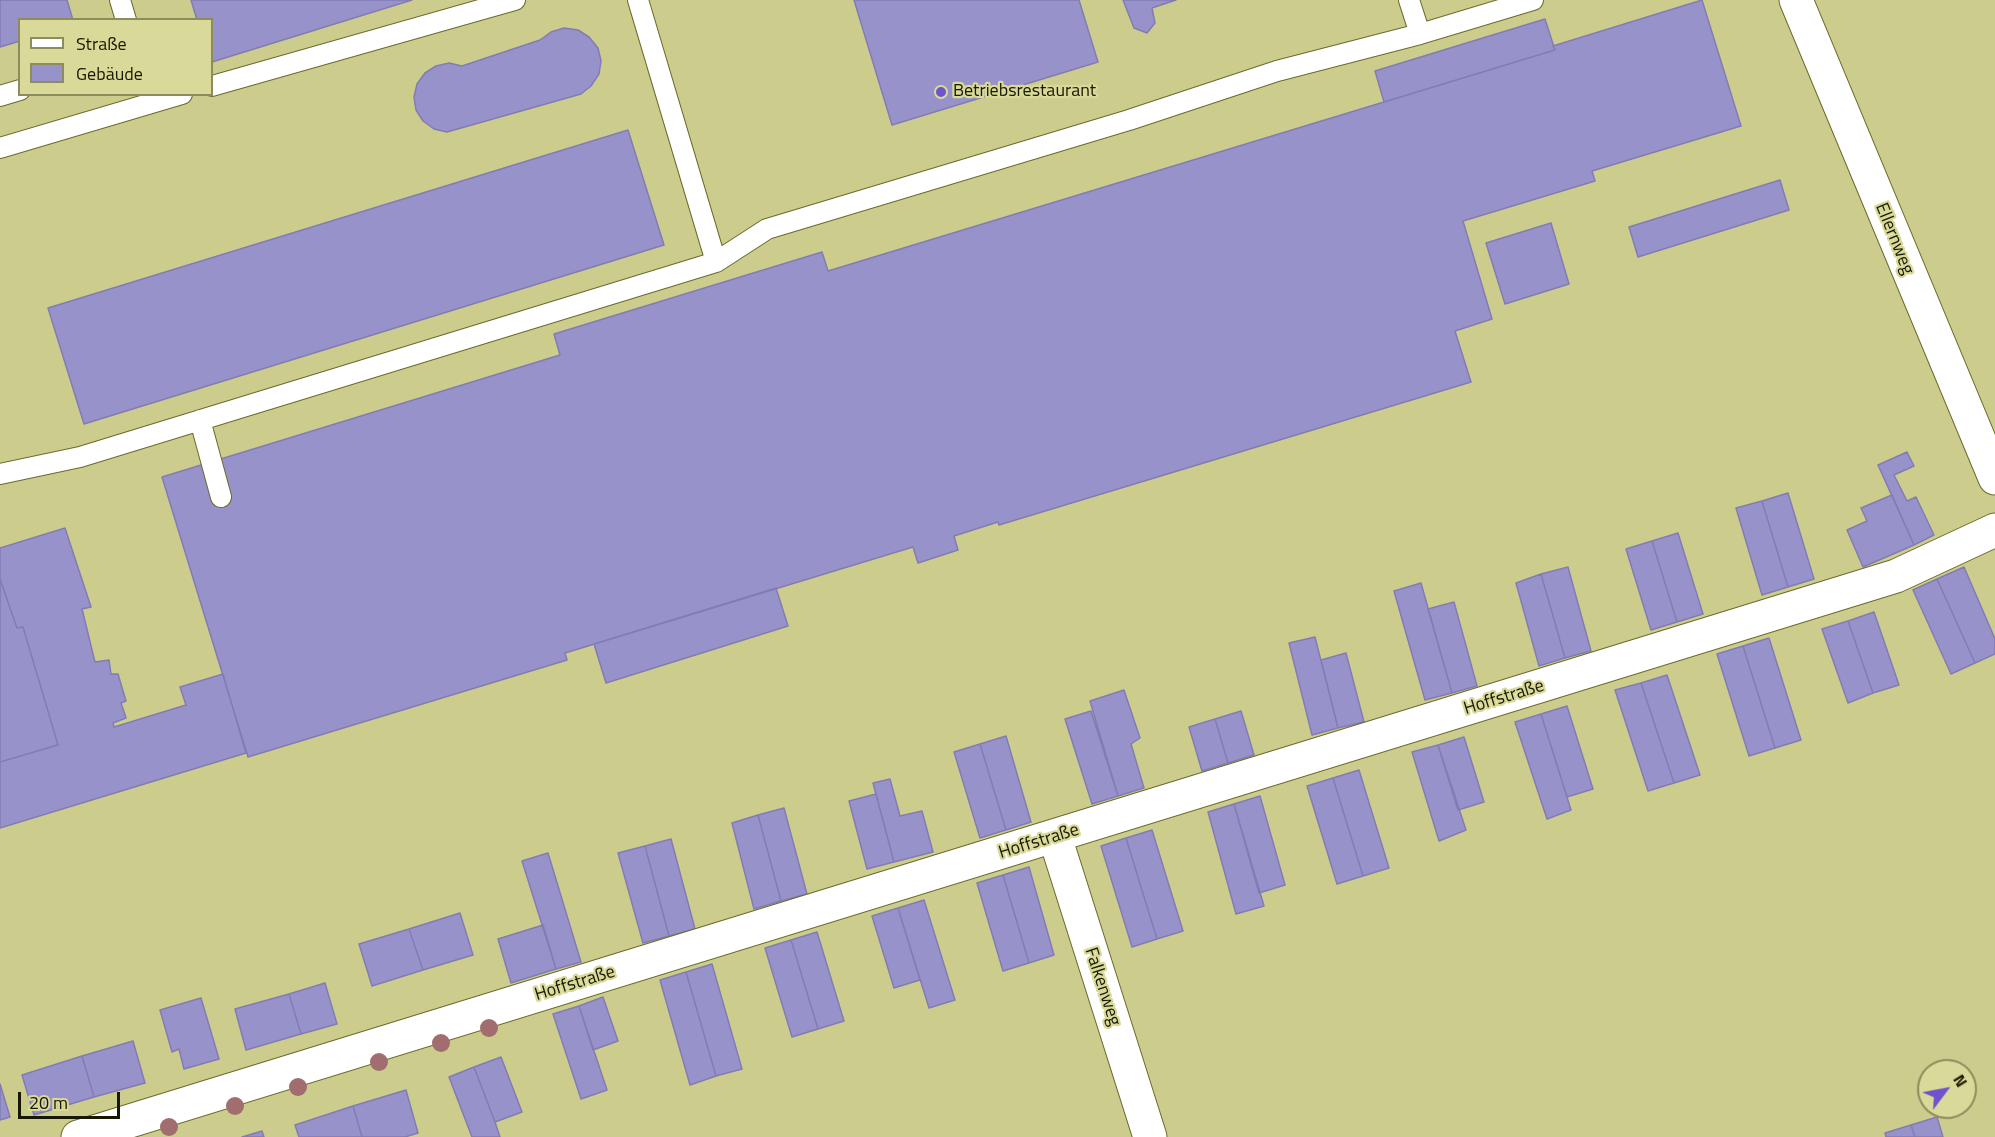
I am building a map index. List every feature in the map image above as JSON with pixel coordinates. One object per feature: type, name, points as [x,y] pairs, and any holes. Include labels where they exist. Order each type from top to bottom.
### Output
[{"type":"street","name":"Ellernweg","points":[[1796,0],[1995,478]]},
{"type":"street","name":"Hoffstraße","points":[[78,1137],[1896,576],[1995,530]]},
{"type":"street","name":"Falkenweg","points":[[1055,837],[1150,1137]]},
{"type":"lane","points":[[120,0],[125,18]]},
{"type":"lane","points":[[213,86],[515,0]]},
{"type":"lane","points":[[638,0],[716,262]]},
{"type":"lane","points":[[1409,0],[1420,34]]},
{"type":"lane","points":[[0,474],[80,457],[716,262],[767,229],[1129,120],[1277,71],[1420,34],[1533,0]]},
{"type":"lane","points":[[0,96],[18,91]]},
{"type":"lane","points":[[0,148],[153,98]]},
{"type":"lane","points":[[200,420],[221,497]]},
{"type":"building","points":[[0,0],[67,0],[72,18],[18,18],[18,42],[0,47]]},
{"type":"building","points":[[191,0],[412,0],[213,62],[213,18],[196,18]]},
{"type":"building","name":"Betriebsrestaurant","points":[[854,0],[1079,0],[1098,62],[892,125]]},
{"type":"building","points":[[1123,0],[1176,0],[1152,8],[1155,23],[1147,33],[1134,28]]},
{"type":"building","points":[[1702,0],[1741,126],[1592,171],[1595,181],[1463,221],[1492,319],[1455,331],[1471,382],[999,525],[998,522],[954,536],[958,550],[918,563],[913,547],[565,653],[567,660],[248,757],[162,477],[560,355],[554,334],[822,252],[828,271],[1555,50],[1553,46]]},
{"type":"building","points":[[1545,19],[1555,50],[1384,102],[1375,71]]},
{"type":"building","points":[[564,28],[578,30],[589,37],[598,48],[601,61],[599,74],[591,86],[581,94],[447,132],[434,129],[423,121],[416,110],[414,97],[417,84],[425,73],[436,66],[449,63],[462,66],[540,40],[551,32]]},
{"type":"building","points":[[628,130],[664,245],[84,424],[48,308]]},
{"type":"building","points":[[1780,180],[1789,210],[1638,257],[1629,227]]},
{"type":"building","points":[[1551,223],[1569,284],[1505,304],[1486,243]]},
{"type":"building","points":[[1907,452],[1914,466],[1894,475],[1907,501],[1916,497],[1934,535],[1914,545],[1878,465]]},
{"type":"building","points":[[1788,493],[1814,579],[1788,587],[1762,501]]},
{"type":"building","points":[[1892,495],[1914,545],[1863,567],[1847,530],[1867,521],[1861,508]]},
{"type":"building","points":[[1762,501],[1788,587],[1762,595],[1736,508]]},
{"type":"building","points":[[65,528],[91,607],[82,609],[95,662],[109,660],[111,674],[118,674],[126,701],[121,703],[126,718],[113,723],[114,727],[186,705],[180,687],[223,674],[246,753],[0,828],[0,762],[58,745],[23,627],[17,628],[0,579],[0,548]]},
{"type":"building","points":[[1678,533],[1703,614],[1677,622],[1652,541]]},
{"type":"building","points":[[1652,541],[1677,622],[1651,630],[1626,549]]},
{"type":"building","points":[[1568,567],[1591,651],[1565,658],[1541,574]]},
{"type":"building","points":[[1964,567],[1995,639],[1995,654],[1975,663],[1937,579]]},
{"type":"building","points":[[1541,574],[1565,658],[1539,666],[1516,583]]},
{"type":"building","points":[[0,579],[17,628],[23,627],[58,745],[0,762]]},
{"type":"building","points":[[1937,579],[1975,663],[1951,674],[1913,590]]},
{"type":"building","points":[[1421,583],[1452,693],[1425,700],[1394,591]]},
{"type":"building","points":[[776,588],[788,626],[606,683],[594,644]]},
{"type":"building","points":[[1454,602],[1477,686],[1452,693],[1428,609]]},
{"type":"building","points":[[1874,612],[1899,685],[1873,693],[1848,621]]},
{"type":"building","points":[[1848,621],[1873,693],[1848,703],[1822,629]]},
{"type":"building","points":[[1315,637],[1338,728],[1312,735],[1289,643]]},
{"type":"building","points":[[1769,638],[1801,740],[1775,748],[1743,646]]},
{"type":"building","points":[[1743,646],[1775,748],[1749,756],[1717,654]]},
{"type":"building","points":[[1346,653],[1364,722],[1338,728],[1321,660]]},
{"type":"building","points":[[1667,675],[1700,775],[1674,783],[1641,683]]},
{"type":"building","points":[[1641,683],[1674,783],[1648,791],[1615,690]]},
{"type":"building","points":[[1124,690],[1140,738],[1131,744],[1144,788],[1118,796],[1090,701]]},
{"type":"building","points":[[1567,706],[1593,789],[1567,797],[1541,714]]},
{"type":"building","points":[[1091,711],[1118,796],[1092,804],[1065,719]]},
{"type":"building","points":[[1241,711],[1254,755],[1228,763],[1215,719]]},
{"type":"building","points":[[1541,714],[1571,810],[1547,819],[1515,722]]},
{"type":"building","points":[[1215,719],[1228,763],[1202,771],[1189,727]]},
{"type":"building","points":[[1006,736],[1031,822],[1006,830],[980,744]]},
{"type":"building","points":[[1464,737],[1484,802],[1458,810],[1438,745]]},
{"type":"building","points":[[980,744],[1006,830],[980,838],[954,752]]},
{"type":"building","points":[[1438,745],[1466,830],[1439,841],[1412,752]]},
{"type":"building","points":[[1359,770],[1389,868],[1363,876],[1333,778]]},
{"type":"building","points":[[1333,778],[1363,876],[1337,884],[1307,786]]},
{"type":"building","points":[[890,779],[900,816],[922,811],[933,852],[894,862],[873,783]]},
{"type":"building","points":[[876,794],[894,862],[867,869],[849,801]]},
{"type":"building","points":[[1260,796],[1285,885],[1259,893],[1234,804]]},
{"type":"building","points":[[1234,804],[1264,906],[1236,914],[1208,812]]},
{"type":"building","points":[[784,808],[807,894],[781,901],[758,815]]},
{"type":"building","points":[[758,815],[781,901],[754,909],[732,823]]},
{"type":"building","points":[[1152,830],[1183,931],[1157,939],[1126,838]]},
{"type":"building","points":[[1126,838],[1157,939],[1132,947],[1101,846]]},
{"type":"building","points":[[671,839],[695,929],[669,936],[645,846]]},
{"type":"building","points":[[645,846],[669,936],[643,943],[618,853]]},
{"type":"building","points":[[548,853],[581,962],[556,969],[522,861]]},
{"type":"building","points":[[1029,867],[1054,955],[1029,963],[1003,875]]},
{"type":"building","points":[[1003,875],[1029,963],[1003,971],[977,883]]},
{"type":"building","points":[[924,900],[955,1000],[929,1008],[898,908]]},
{"type":"building","points":[[898,908],[920,980],[894,988],[872,916]]},
{"type":"building","points":[[460,913],[473,955],[423,970],[409,929]]},
{"type":"building","points":[[543,925],[556,969],[511,983],[498,939]]},
{"type":"building","points":[[409,929],[423,970],[372,986],[359,944]]},
{"type":"building","points":[[817,932],[844,1021],[818,1029],[791,940]]},
{"type":"building","points":[[791,940],[818,1029],[792,1037],[765,948]]},
{"type":"building","points":[[712,964],[742,1069],[716,1076],[686,972]]},
{"type":"building","points":[[686,972],[716,1076],[690,1085],[660,980]]},
{"type":"building","points":[[325,983],[337,1024],[301,1034],[289,994]]},
{"type":"building","points":[[289,994],[301,1034],[246,1050],[235,1009]]},
{"type":"building","points":[[603,997],[618,1041],[593,1050],[579,1006]]},
{"type":"building","points":[[201,998],[219,1059],[184,1069],[179,1049],[172,1052],[160,1010]]},
{"type":"building","points":[[579,1006],[607,1090],[581,1099],[553,1014]]},
{"type":"building","points":[[133,1041],[145,1083],[94,1097],[82,1056]]},
{"type":"building","points":[[82,1056],[94,1097],[34,1115],[22,1075]]},
{"type":"building","points":[[501,1057],[522,1112],[495,1122],[474,1067]]},
{"type":"building","points":[[474,1067],[500,1137],[472,1137],[449,1077]]},
{"type":"building","points":[[0,1084],[10,1117],[0,1120]]},
{"type":"building","points":[[406,1090],[418,1133],[405,1137],[362,1137],[353,1106]]},
{"type":"building","points":[[353,1106],[362,1137],[299,1137],[295,1125]]},
{"type":"building","points":[[1938,1119],[1943,1137],[1915,1137],[1911,1125]]},
{"type":"building","points":[[1911,1125],[1915,1137],[1886,1137],[1885,1133]]},
{"type":"building","points":[[262,1131],[264,1137],[242,1137]]},
{"type":"place","name":"Betriebsrestaurant","points":[[941,92]]}]
